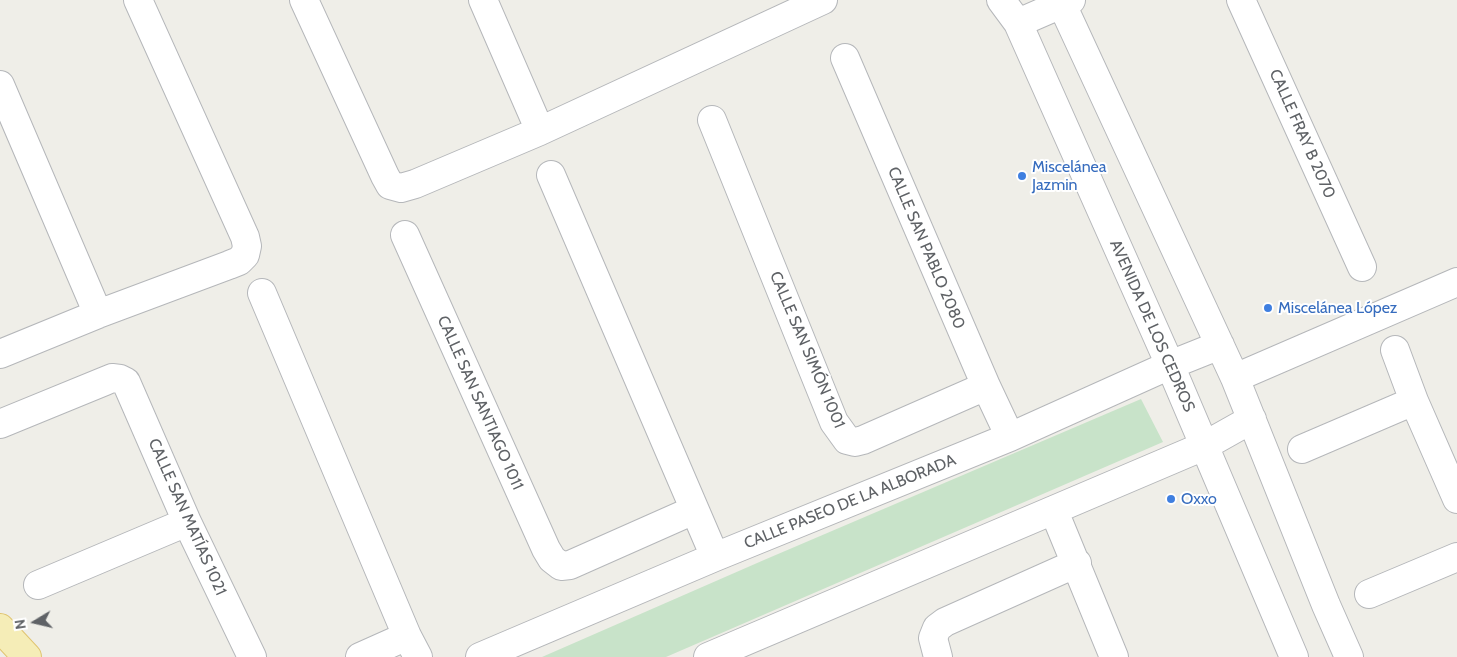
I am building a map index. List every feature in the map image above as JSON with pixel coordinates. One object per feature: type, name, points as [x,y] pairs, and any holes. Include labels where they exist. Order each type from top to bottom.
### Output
[{"type":"main road","points":[[0,628],[27,657]]},
{"type":"street","points":[[0,354],[98,314],[239,261],[245,255],[247,246],[245,237],[138,0]]},
{"type":"street","points":[[304,0],[381,168],[390,185],[402,188],[540,131],[824,0]]},
{"type":"street","points":[[483,0],[540,131]]},
{"type":"street","name":"AVENIDA DE LOS CEDROS","points":[[1001,0],[1018,23],[1170,365],[1294,657]]},
{"type":"street","name":"CALLE FRAY B 2070","points":[[1241,0],[1362,267]]},
{"type":"street","points":[[1018,23],[1064,2],[1235,378],[1322,596],[1349,657]]},
{"type":"street","name":"CALLE SAN PABLO 2080","points":[[845,58],[986,386],[1010,437]]},
{"type":"street","points":[[0,85],[98,314]]},
{"type":"street","name":"CALLE SAN SIMÓN 1001","points":[[712,120],[834,422],[846,440],[855,442],[863,440],[986,386]]},
{"type":"street","points":[[551,176],[715,557]]},
{"type":"street","name":"CALLE SAN SANTIAGO 1011","points":[[405,235],[552,560],[561,566],[580,562],[694,510]]},
{"type":"street","points":[[1235,378],[1457,282]]},
{"type":"street","points":[[262,293],[412,646],[360,657]]},
{"type":"street","name":"CALLE PASEO DE LA ALBORADA","points":[[480,657],[715,557],[1010,437],[1170,365],[1220,345]]},
{"type":"street","points":[[1394,350],[1457,499]]},
{"type":"street","name":"CALLE SAN MATÍAS 1021","points":[[0,424],[112,378],[126,382],[187,522],[252,657]]},
{"type":"street","points":[[1302,449],[1414,401]]},
{"type":"street","points":[[708,657],[753,648],[1054,510],[1204,446],[1252,419]]},
{"type":"street","points":[[1054,510],[1114,657]]},
{"type":"street","points":[[38,585],[187,522]]},
{"type":"street","points":[[1369,594],[1457,557]]},
{"type":"street","points":[[938,657],[933,638],[938,628],[945,622],[1077,563]]},
{"type":"green space","points":[[1141,399],[1163,442],[666,657],[542,657],[764,560]]},
{"type":"place","name":"Miscelánea Jazmin","points":[[1022,176]]},
{"type":"place","name":"Miscelánea López","points":[[1268,308]]},
{"type":"place","name":"Oxxo","points":[[1171,499]]}]
